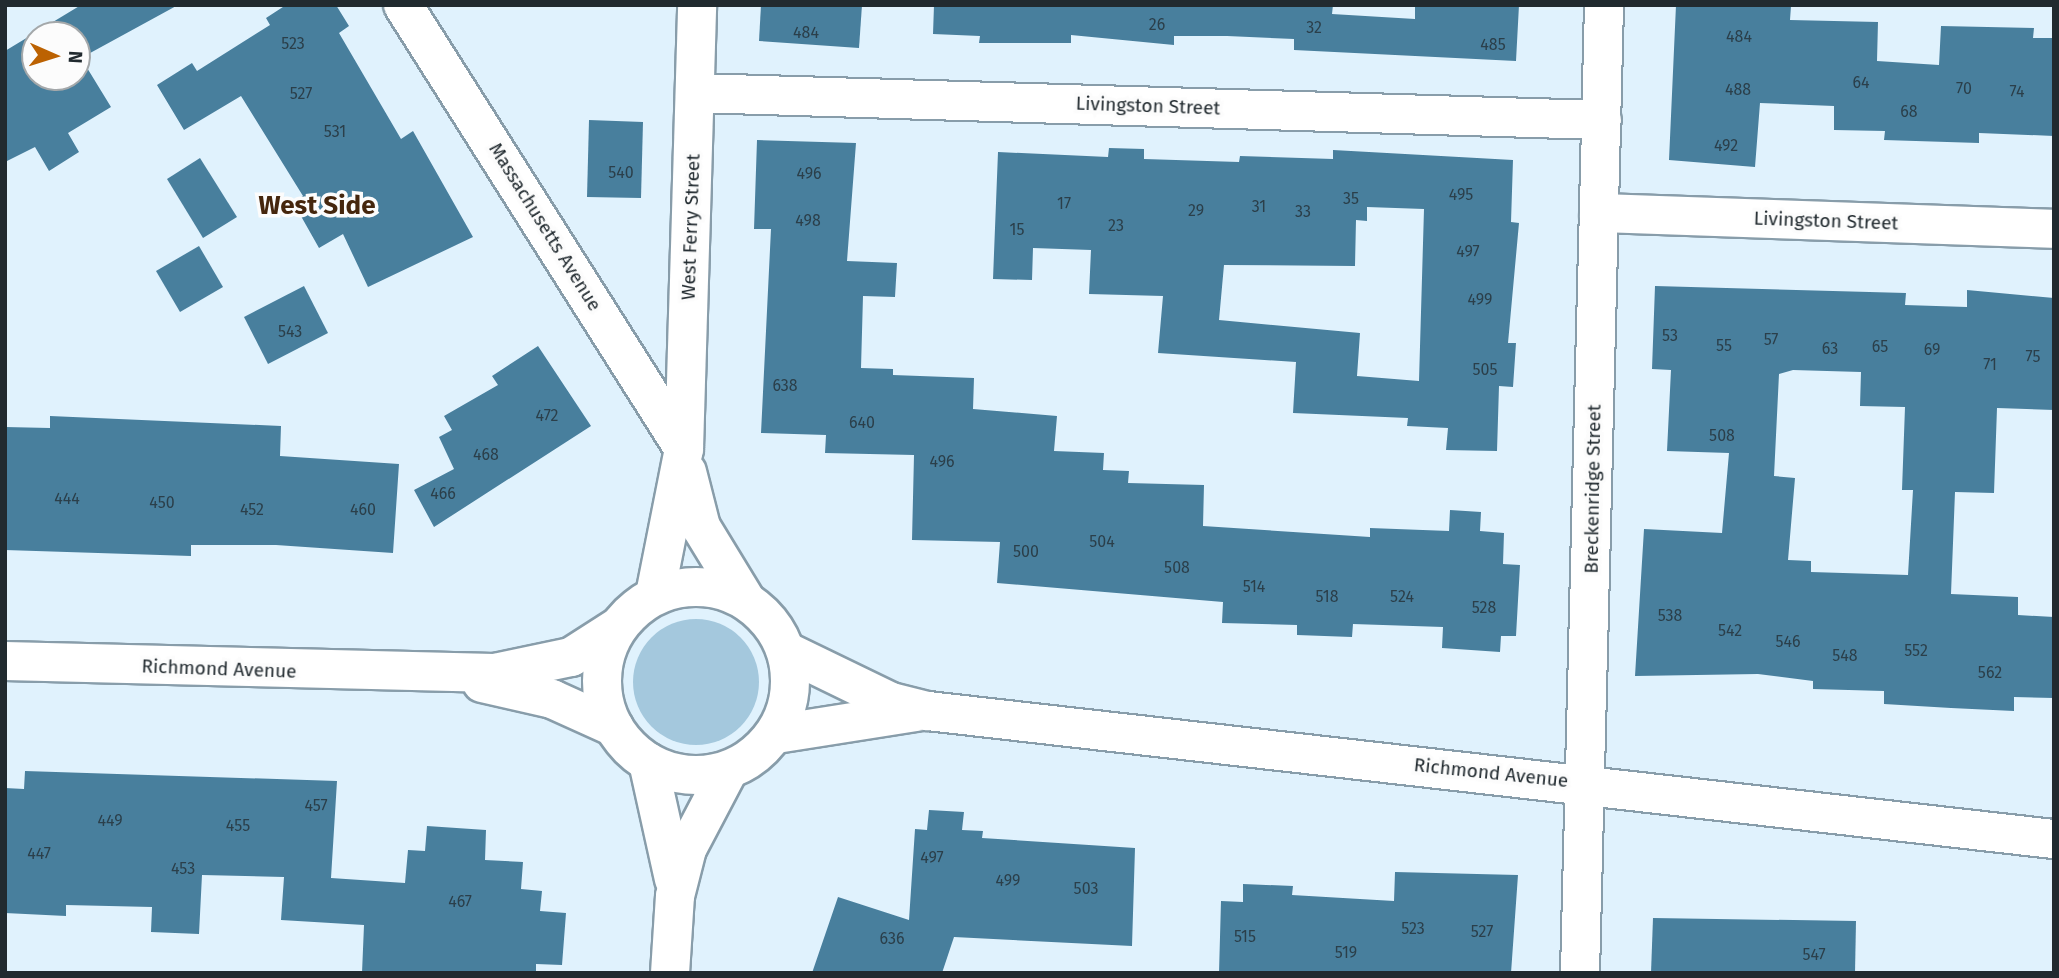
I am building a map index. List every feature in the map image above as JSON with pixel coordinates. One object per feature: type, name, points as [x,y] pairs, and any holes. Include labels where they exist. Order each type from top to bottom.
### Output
[{"type":"street","name":"Massachusetts Avenue","points":[[403,5],[684,449]]},
{"type":"street","name":"West Ferry Street","points":[[655,595],[684,449],[697,5]]},
{"type":"street","name":"Breckenridge Street","points":[[1580,973],[1587,783],[1604,5]]},
{"type":"street","name":"Livingston Street","points":[[695,93],[1602,120]]},
{"type":"street","name":"Livingston Street","points":[[1598,213],[2054,229]]},
{"type":"street","name":"West Ferry Street","points":[[684,449],[692,507],[745,599]]},
{"type":"street","points":[[670,973],[675,896],[692,834],[729,771],[776,734],[790,694],[786,651],[745,599],[696,586],[655,595],[618,627],[605,655],[601,683],[614,727],[648,762],[684,775],[729,771]]},
{"type":"street","name":"Richmond Avenue","points":[[5,661],[432,676],[551,664],[618,627]]},
{"type":"street","name":"Richmond Avenue","points":[[786,651],[891,702],[928,711],[1587,783],[2054,839]]},
{"type":"street","name":"Richmond Avenue","points":[[432,676],[552,699],[614,727]]},
{"type":"street","name":"Richmond Avenue","points":[[776,734],[928,711]]},
{"type":"street","points":[[648,762],[675,896]]},
{"type":"shaded area","points":[[696,619],[720,624],[740,638],[754,658],[759,682],[754,706],[740,726],[720,740],[696,745],[672,740],[652,726],[638,706],[633,682],[638,658],[652,638],[672,624]]},
{"type":"building","points":[[81,5],[178,5],[91,53],[91,21],[55,21]]},
{"type":"building","points":[[286,5],[336,5],[349,26],[339,33],[401,139],[413,131],[473,237],[368,287],[343,234],[319,248],[293,202],[303,196],[241,96],[184,130],[157,85],[192,63],[197,71],[270,25],[266,18]]},
{"type":"building","points":[[761,5],[862,5],[859,48],[759,41]]},
{"type":"building","points":[[934,5],[1333,5],[1332,14],[1415,19],[1415,5],[1519,5],[1516,61],[1294,50],[1294,39],[1227,36],[1174,36],[1174,45],[1071,35],[1071,43],[979,43],[980,36],[933,34]]},
{"type":"building","points":[[1676,5],[1791,6],[1790,20],[1878,22],[1877,61],[1939,65],[1941,26],[2034,28],[2033,38],[2054,38],[2054,136],[1979,133],[1979,143],[1884,140],[1885,131],[1834,130],[1834,106],[1760,103],[1755,167],[1669,160]]},
{"type":"building","points":[[21,41],[21,91],[91,91],[91,74],[111,107],[68,133],[79,152],[49,171],[35,147],[5,162],[5,51]]},
{"type":"building","points":[[589,120],[643,122],[641,198],[587,197]]},
{"type":"building","points":[[757,140],[856,143],[847,261],[897,263],[895,297],[863,296],[861,368],[893,369],[893,375],[974,378],[973,409],[1057,416],[1054,451],[1104,453],[1103,470],[1129,471],[1128,483],[1204,485],[1203,526],[1370,537],[1370,528],[1449,531],[1450,510],[1481,512],[1480,531],[1504,533],[1503,564],[1520,565],[1516,636],[1501,636],[1500,652],[1442,648],[1443,627],[1353,624],[1352,637],[1297,635],[1297,625],[1222,623],[1223,602],[997,583],[1000,542],[912,540],[914,455],[825,453],[826,435],[761,433],[771,229],[754,229]]},
{"type":"building","points":[[1109,148],[1144,149],[1144,159],[1239,162],[1240,156],[1333,159],[1333,150],[1513,160],[1511,222],[1519,223],[1508,343],[1516,343],[1513,387],[1499,386],[1497,451],[1446,450],[1448,428],[1407,426],[1408,418],[1293,413],[1296,362],[1158,353],[1163,296],[1089,294],[1091,250],[1033,248],[1032,280],[993,279],[998,152],[1108,157]],"holes":[[[1367,207],[1424,209],[1419,381],[1357,376],[1360,333],[1219,320],[1224,265],[1355,266],[1356,220],[1367,221]]]},
{"type":"building","points":[[200,158],[237,217],[203,238],[167,179]]},
{"type":"building","points":[[199,246],[223,287],[180,312],[156,271]]},
{"type":"building","points":[[304,286],[328,333],[268,364],[244,317]]},
{"type":"building","points":[[1655,286],[1906,293],[1905,305],[1967,307],[1967,290],[2054,298],[2054,410],[1997,408],[1994,493],[1955,492],[1951,594],[2018,597],[2018,615],[2054,617],[2054,698],[2014,697],[2014,711],[1951,708],[1884,704],[1884,691],[1813,689],[1813,681],[1758,674],[1635,676],[1644,529],[1722,533],[1729,453],[1667,451],[1671,370],[1652,369]],"holes":[[[1793,370],[1861,372],[1860,406],[1905,407],[1902,490],[1913,490],[1908,575],[1811,572],[1811,561],[1788,560],[1795,478],[1774,476],[1779,374]]]},
{"type":"building","points":[[538,346],[591,426],[434,527],[414,490],[454,469],[439,437],[452,430],[444,416],[498,385],[492,376]]},
{"type":"building","points":[[50,416],[281,426],[280,456],[399,464],[393,553],[276,545],[191,545],[191,556],[5,550],[5,427],[50,428]]},
{"type":"building","points":[[25,771],[337,781],[331,878],[405,883],[408,850],[425,851],[427,826],[486,830],[485,860],[523,862],[521,889],[542,891],[540,911],[566,913],[562,965],[536,964],[536,973],[362,973],[364,925],[281,920],[284,877],[202,875],[199,934],[151,932],[152,907],[66,905],[66,916],[5,913],[5,788],[24,789]]},
{"type":"building","points":[[929,810],[964,812],[962,830],[983,831],[982,838],[1135,848],[1132,946],[954,937],[942,973],[812,973],[838,897],[909,920],[915,829],[927,830]]},
{"type":"building","points":[[1395,872],[1518,875],[1511,973],[1219,973],[1221,901],[1243,902],[1243,884],[1293,886],[1292,895],[1394,901]]},
{"type":"building","points":[[1653,918],[1856,921],[1855,973],[1651,973]]},
{"type":"district","name":"West Side","points":[[317,206]]}]
